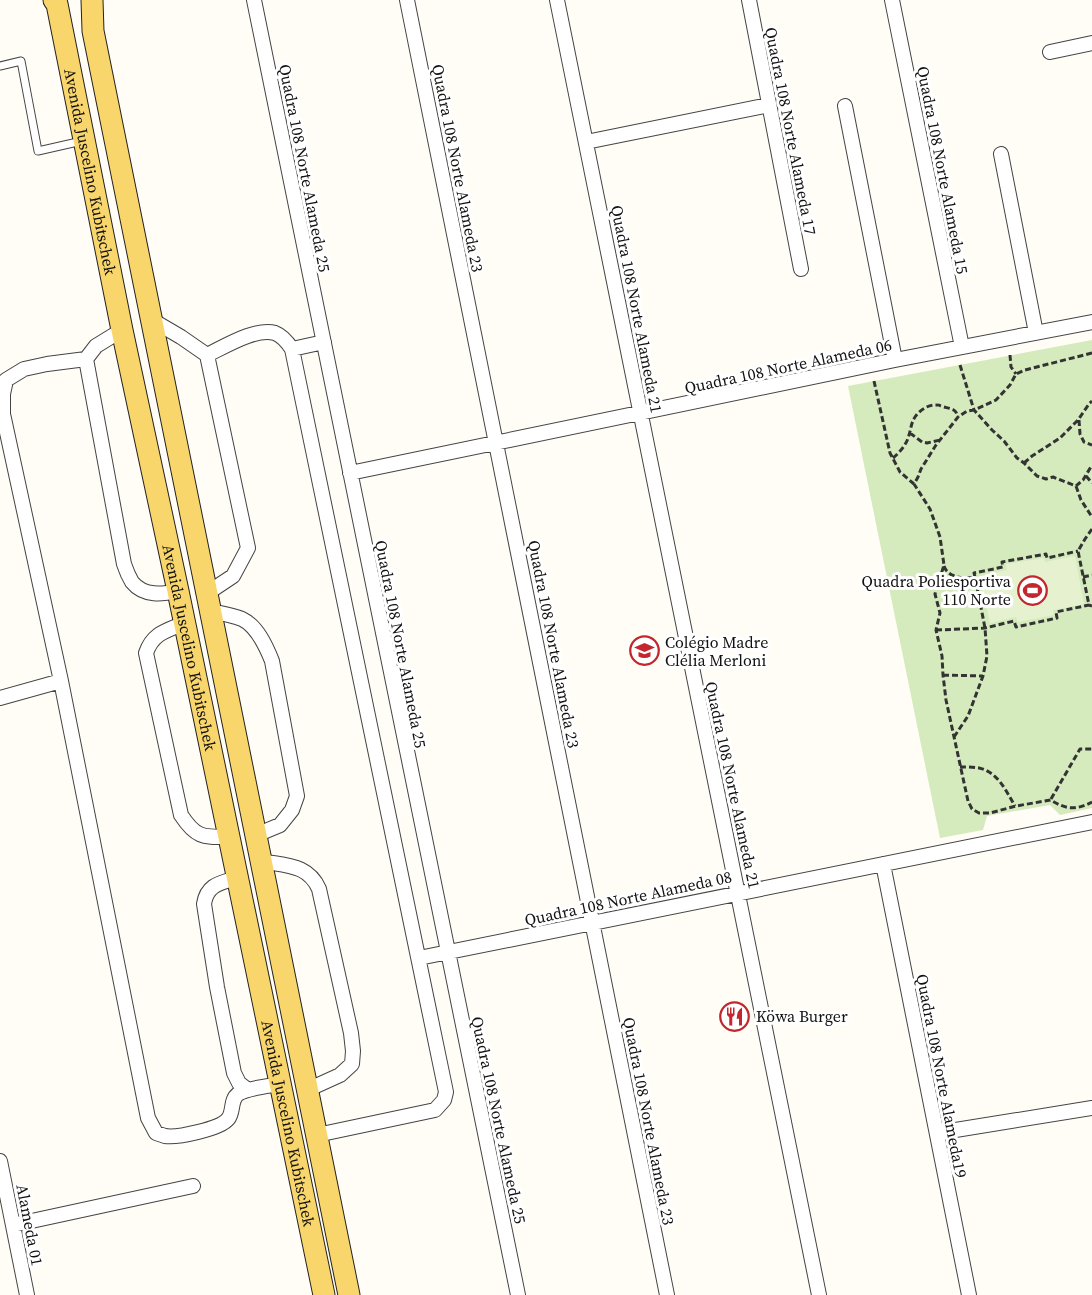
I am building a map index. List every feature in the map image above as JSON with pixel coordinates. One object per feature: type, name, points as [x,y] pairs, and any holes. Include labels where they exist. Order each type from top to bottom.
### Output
[{"type":"main road","name":"Avenida Juscelino Kubitschek","points":[[54,0],[57,4],[122,330],[324,1295]]},
{"type":"main road","name":"Avenida Juscelino Kubitschek","points":[[92,0],[93,31],[349,1295]]},
{"type":"street","name":"Quadra 108 Norte Alameda 25","points":[[254,0],[518,1295]]},
{"type":"street","name":"Quadra 108 Norte Alameda 23","points":[[407,0],[668,1295]]},
{"type":"street","name":"Quadra 108 Norte Alameda 21","points":[[557,0],[819,1295]]},
{"type":"street","name":"Quadra 108 Norte Alameda 17","points":[[749,0],[801,269]]},
{"type":"street","name":"Quadra 108 Norte Alameda 15","points":[[892,0],[962,347]]},
{"type":"street","points":[[1050,52],[1092,43]]},
{"type":"street","points":[[586,142],[769,105]]},
{"type":"street","points":[[845,106],[895,360]]},
{"type":"street","points":[[1001,154],[1036,333]]},
{"type":"street","points":[[152,320],[207,355],[248,548],[233,576],[208,603],[252,626],[267,648],[272,661],[297,796],[292,810],[280,825],[256,835]]},
{"type":"street","name":"Quadra 108 Norte Alameda 06","points":[[350,473],[895,360],[1092,322]]},
{"type":"street","points":[[122,330],[96,346],[86,359],[24,369],[6,380],[3,414],[61,681],[148,1119],[156,1133],[165,1136],[218,1127],[230,1117],[234,1099],[239,1093],[280,1084]]},
{"type":"street","points":[[207,355],[255,334],[266,332],[276,333],[286,340],[292,349],[446,1092],[444,1100],[435,1110],[317,1136]]},
{"type":"street","points":[[292,349],[324,342]]},
{"type":"street","points":[[86,359],[124,564],[133,583],[145,591],[155,594],[178,591]]},
{"type":"street","points":[[185,623],[162,632],[154,638],[146,653],[181,815],[196,833],[204,836],[229,837]]},
{"type":"street","points":[[0,698],[61,681]]},
{"type":"street","name":"Quadra 108 Norte Alameda 08","points":[[419,958],[1092,822]]},
{"type":"street","name":"Avenida Juscelino Kubitschek","points":[[261,861],[300,869],[315,879],[351,1033],[352,1064],[340,1075],[307,1090]]},
{"type":"street","name":"Quadra 108 Norte Alameda19","points":[[883,864],[969,1295]]},
{"type":"street","points":[[237,878],[213,886],[207,892],[204,904],[234,1073],[239,1083],[248,1090]]},
{"type":"street","points":[[936,1133],[1092,1108]]},
{"type":"street","name":"Alameda 01","points":[[0,1161],[27,1295]]},
{"type":"street","points":[[13,1225],[194,1186]]},
{"type":"lane","points":[[0,66],[21,61],[38,151],[84,140]]},
{"type":"path","points":[[914,484],[940,440],[958,417],[967,411],[996,400],[1016,374],[1092,353]]},
{"type":"path","points":[[1010,355],[1011,367],[1016,374]]},
{"type":"path","points":[[960,365],[974,410],[1005,441],[1017,458],[1037,476],[1046,479],[1053,477],[1076,486],[1081,500],[1092,517]]},
{"type":"path","points":[[874,381],[890,453],[900,472],[914,484],[930,509],[940,537],[946,571],[967,579],[975,577]]},
{"type":"path","points":[[1024,463],[1060,438],[1078,420],[1092,401]]},
{"type":"path","points":[[893,458],[899,453],[910,433],[916,415],[930,405],[938,404],[949,407],[957,412],[958,417]]},
{"type":"path","points":[[1087,408],[1092,407]]},
{"type":"path","points":[[1078,420],[1084,442],[1092,445]]},
{"type":"path","points":[[910,433],[922,442],[940,440]]},
{"type":"path","points":[[1076,486],[1083,480],[1092,465]]},
{"type":"path","points":[[1086,474],[1092,483]]},
{"type":"path","points":[[936,630],[985,628],[1014,621],[1016,627],[1057,618],[1056,612],[1091,605],[1078,551],[1092,529]]},
{"type":"path","points":[[954,737],[968,716],[983,676],[987,657],[985,628],[974,573],[1003,567],[1002,562],[1046,554],[1047,558],[1078,551]]},
{"type":"path","points":[[944,565],[935,594],[940,613],[936,630],[960,767],[968,801],[972,808],[979,813],[990,813],[1051,800],[1058,805],[1072,809],[1092,802]]},
{"type":"path","points":[[1083,577],[1092,576]]},
{"type":"path","points":[[943,675],[983,676]]},
{"type":"path","points":[[1051,800],[1080,748],[1092,749]]},
{"type":"path","points":[[960,767],[980,768],[994,775],[1016,806]]},
{"type":"green space","points":[[1092,340],[1092,808],[1060,815],[1050,805],[987,816],[983,830],[940,838],[848,386]]},
{"type":"green space","name":"Quadra Poliesportiva 110 Norte","points":[[1075,556],[1084,604],[1053,610],[1054,615],[1018,622],[1016,617],[990,623],[980,576],[1007,570],[1006,564],[1044,558],[1045,562]]},
{"type":"place","name":"Quadra Poliesportiva 110 Norte","points":[[1032,590]]},
{"type":"place","name":"Colégio Madre Clélia Merloni","points":[[644,651]]},
{"type":"place","name":"Köwa Burger","points":[[735,1016]]}]
